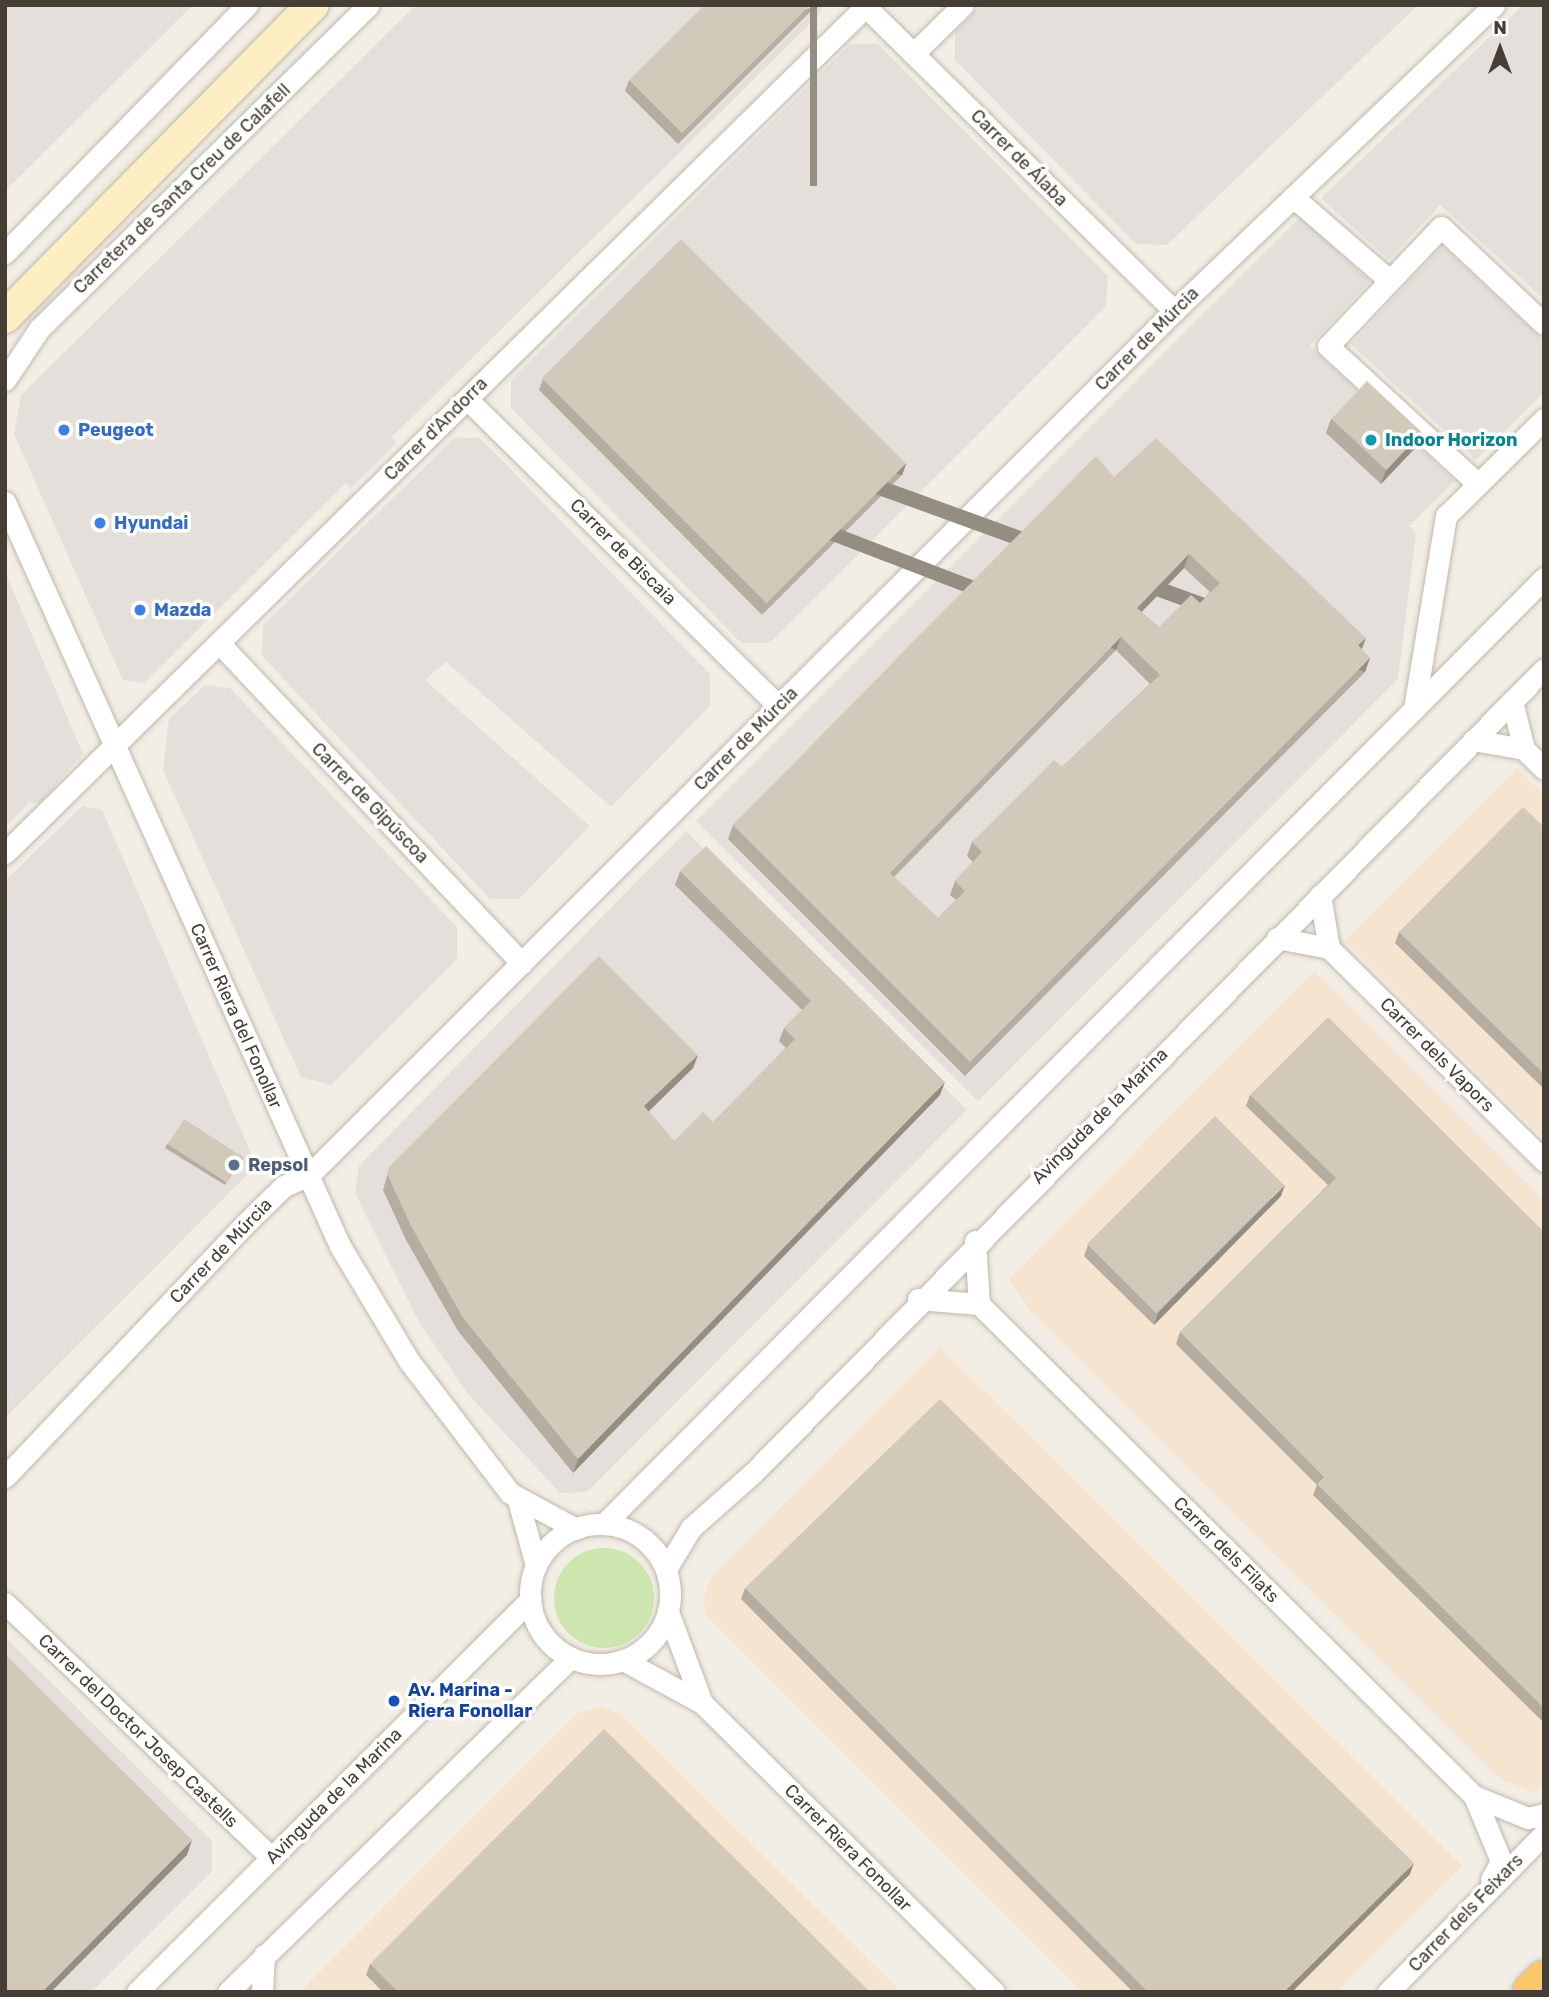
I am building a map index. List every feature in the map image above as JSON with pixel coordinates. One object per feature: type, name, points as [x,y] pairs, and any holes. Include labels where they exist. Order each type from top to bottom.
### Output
[{"type":"highway","points":[[1532,1992],[1544,1980]]},
{"type":"street","points":[[5,253],[247,5]]},
{"type":"street","name":"Carretera de Santa Creu de Calafell","points":[[12,309],[313,5]]},
{"type":"street","name":"Carretera de Santa Creu de Calafell","points":[[5,380],[39,329],[369,5]]},
{"type":"street","points":[[914,54],[962,5]]},
{"type":"street","name":"Carrer de Múrcia","points":[[5,1477],[244,1225],[284,1186],[308,1176],[1174,311],[1494,5]]},
{"type":"street","name":"Carrer de Álaba","points":[[865,6],[1174,311]]},
{"type":"street","name":"Carrer d'Andorra","points":[[5,853],[865,6]]},
{"type":"street","points":[[1293,197],[1388,280]]},
{"type":"street","points":[[1478,484],[1328,346],[1441,227],[1544,324]]},
{"type":"street","name":"Carrer de Biscaia","points":[[467,398],[778,706]]},
{"type":"street","points":[[1414,709],[1446,516],[1544,419]]},
{"type":"street","name":"Carrer Riera del Fonollar","points":[[5,502],[340,1246],[409,1361],[518,1500]]},
{"type":"street","points":[[604,1524],[1544,578]]},
{"type":"street","name":"Carrer de Gipúscoa","points":[[219,643],[522,963]]},
{"type":"street","name":"Avinguda de la Marina","points":[[666,1569],[691,1528],[754,1472],[975,1241],[1544,669]]},
{"type":"street","points":[[1512,701],[1524,749],[1544,769]]},
{"type":"street","points":[[1473,740],[1524,749]]},
{"type":"street","points":[[1277,938],[1329,948],[1320,895]]},
{"type":"street","name":"Carrer dels Vapors","points":[[1329,948],[1544,1161]]},
{"type":"street","points":[[918,1299],[979,1304],[975,1241]]},
{"type":"street","name":"Carrer dels Filats","points":[[979,1304],[1474,1796],[1501,1861],[1483,1895]]},
{"type":"street","points":[[518,1500],[576,1529]]},
{"type":"street","points":[[518,1500],[536,1566],[531,1599],[543,1633],[571,1657],[602,1664],[623,1660],[651,1641],[668,1612],[666,1569],[642,1538],[604,1524],[576,1529],[552,1543],[536,1566]]},
{"type":"street","name":"Avinguda de la Marina","points":[[137,1992],[531,1599]]},
{"type":"street","name":"Carrer del Doctor Josep Castells","points":[[5,1603],[272,1858]]},
{"type":"street","name":"Carrer Riera Fonollar","points":[[668,1612],[702,1703]]},
{"type":"street","points":[[228,1992],[571,1657]]},
{"type":"street","name":"Carrer Riera Fonollar","points":[[623,1660],[702,1703],[994,1992]]},
{"type":"street","name":"Carrer dels Filats","points":[[1474,1796],[1528,1818],[1544,1814]]},
{"type":"street","name":"Carrer dels Feixars","points":[[1388,1992],[1544,1834]]},
{"type":"street","points":[[262,1992],[264,1955]]},
{"type":"shaded area","points":[[5,5],[193,5],[5,191]]},
{"type":"shaded area","points":[[416,5],[821,5],[821,13],[392,437],[397,443],[351,488],[346,483],[144,683],[123,680],[14,434],[21,395]]},
{"type":"shaded area","points":[[982,5],[1418,5],[1167,245],[1136,244],[955,60],[955,32]]},
{"type":"shaded area","points":[[1523,5],[1544,5],[1544,299],[1440,205],[1389,260],[1321,198]]},
{"type":"shaded area","points":[[850,44],[878,44],[1108,276],[1106,306],[770,643],[741,643],[511,408],[511,380]]},
{"type":"shaded area","points":[[1300,217],[1370,281],[1310,346],[1455,481],[1409,526],[1416,533],[1398,679],[978,1101],[696,821]]},
{"type":"shaded area","points":[[1442,246],[1544,341],[1544,392],[1476,460],[1351,344]]},
{"type":"shaded area","points":[[454,438],[480,438],[710,674],[710,706],[611,807],[446,662],[425,680],[590,826],[519,899],[490,899],[262,656],[263,625]]},
{"type":"shaded area","points":[[5,572],[83,754],[40,803],[30,802],[5,827]]},
{"type":"shaded area","points":[[205,685],[230,688],[457,927],[457,959],[331,1085],[301,1077],[163,770],[169,719]]},
{"type":"shaded area","points":[[1517,768],[1544,795],[1544,1138],[1345,941]]},
{"type":"shaded area","points":[[82,806],[102,810],[251,1153],[247,1175],[5,1418],[5,881]]},
{"type":"shaded area","points":[[87,831],[161,1004],[62,1105],[199,1216],[10,1404],[5,908]]},
{"type":"shaded area","points":[[686,831],[967,1110],[587,1492],[560,1493],[468,1394],[419,1322],[355,1193],[359,1166]]},
{"type":"shaded area","points":[[1314,971],[1544,1200],[1544,1784],[1535,1793],[1501,1780],[1031,1312],[1009,1279]]},
{"type":"shaded area","points":[[940,1347],[1462,1866],[1337,1992],[1083,1992],[707,1616],[703,1599],[711,1578]]},
{"type":"shaded area","points":[[5,1637],[212,1841],[212,1871],[91,1992],[5,1992]]},
{"type":"shaded area","points":[[601,1706],[620,1714],[901,1992],[300,1992],[576,1714]]},
{"type":"green space","points":[[604,1548],[623,1552],[639,1563],[650,1579],[654,1598],[650,1617],[639,1633],[623,1644],[604,1648],[585,1644],[569,1633],[558,1617],[554,1598],[558,1579],[569,1563],[585,1552]]},
{"type":"building","points":[[705,5],[810,5],[682,133],[629,80]]},
{"type":"building","points":[[681,239],[906,464],[767,603],[542,378]]},
{"type":"building","name":"Indoor Horizon","points":[[1367,381],[1422,432],[1386,470],[1332,419]]},
{"type":"building","points":[[1156,438],[1366,638],[1358,645],[1370,658],[970,1062],[733,825],[1096,456],[1114,477]],"holes":[[[1189,554],[1220,583],[1200,603],[1191,595],[1159,627],[1137,608]],[[1121,637],[1160,675],[1062,767],[1054,760],[972,842],[982,852],[955,881],[965,891],[938,918],[890,873]]]},
{"type":"building","points":[[1523,807],[1544,827],[1544,1074],[1399,932]]},
{"type":"building","points":[[706,846],[945,1082],[578,1459],[463,1318],[411,1226],[388,1176],[390,1166],[599,956],[698,1055],[644,1106],[674,1141],[703,1112],[713,1122],[795,1039],[784,1028],[811,1001],[680,871]]},
{"type":"building","points":[[1328,1017],[1544,1232],[1544,1708],[1317,1484],[1324,1477],[1180,1332],[1336,1178],[1250,1095]]},
{"type":"building","points":[[1215,1116],[1284,1185],[1156,1313],[1087,1244]]},
{"type":"building","points":[[184,1119],[243,1157],[226,1182],[168,1144]]},
{"type":"building","points":[[940,1399],[1414,1863],[1284,1992],[1148,1992],[745,1588]]},
{"type":"building","points":[[5,1654],[192,1840],[42,1992],[5,1992]]},
{"type":"building","points":[[604,1729],[870,1992],[398,1992],[370,1964]]},
{"type":"place","name":"Peugeot","points":[[64,430]]},
{"type":"place","name":"Indoor Horizon","points":[[1371,440]]},
{"type":"place","name":"Hyundai","points":[[100,523]]},
{"type":"place","name":"Mazda","points":[[140,610]]},
{"type":"place","name":"Repsol","points":[[234,1165]]},
{"type":"place","name":"Av. Marina - Riera Fonollar","points":[[394,1701]]}]
